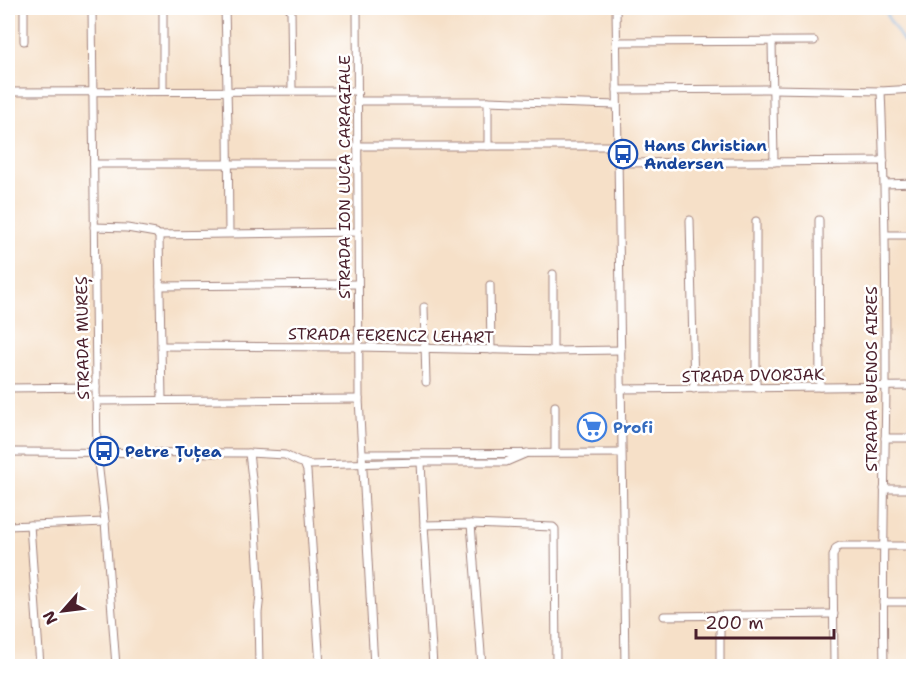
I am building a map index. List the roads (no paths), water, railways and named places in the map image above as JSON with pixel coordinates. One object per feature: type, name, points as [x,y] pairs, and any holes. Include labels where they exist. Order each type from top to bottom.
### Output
[{"type":"street","points":[[24,8],[24,41]]},
{"type":"street","name":"STRADA MUREȘ","points":[[92,8],[96,401],[98,453],[116,666]]},
{"type":"street","points":[[162,91],[163,8]]},
{"type":"street","points":[[225,8],[229,233]]},
{"type":"street","points":[[289,8],[291,11],[292,90]]},
{"type":"street","name":"STRADA ION LUCA CARAGIALE","points":[[357,8],[359,399],[374,666]]},
{"type":"street","points":[[616,8],[625,666]]},
{"type":"street","points":[[772,41],[774,162]]},
{"type":"street","points":[[616,42],[814,41]]},
{"type":"street","points":[[617,90],[881,91],[914,89]]},
{"type":"street","points":[[8,92],[357,91]]},
{"type":"street","name":"STRADA BUENOS AIRES","points":[[881,91],[886,235],[884,666]]},
{"type":"street","points":[[357,101],[488,101],[617,105]]},
{"type":"street","points":[[488,101],[488,146]]},
{"type":"street","points":[[357,146],[617,146]]},
{"type":"street","points":[[618,163],[884,160]]},
{"type":"street","points":[[94,164],[358,164]]},
{"type":"street","points":[[885,184],[914,183]]},
{"type":"street","points":[[690,220],[694,389]]},
{"type":"street","points":[[819,220],[820,387]]},
{"type":"street","points":[[756,221],[756,388]]},
{"type":"street","points":[[94,227],[127,228],[158,235],[358,232]]},
{"type":"street","points":[[158,235],[162,400]]},
{"type":"street","points":[[886,235],[914,235]]},
{"type":"street","points":[[553,274],[553,351]]},
{"type":"street","points":[[160,286],[358,284]]},
{"type":"street","points":[[490,285],[491,350]]},
{"type":"street","points":[[424,307],[426,382]]},
{"type":"street","name":"STRADA FERENCZ LEHART","points":[[161,346],[621,350]]},
{"type":"street","name":"STRADA DVORJAK","points":[[621,389],[914,386]]},
{"type":"street","points":[[8,388],[96,387]]},
{"type":"street","points":[[96,401],[359,399]]},
{"type":"street","points":[[555,406],[555,452]]},
{"type":"street","points":[[885,438],[914,438]]},
{"type":"street","points":[[8,452],[249,453],[285,455],[310,465],[527,453],[621,453]]},
{"type":"street","points":[[249,453],[260,595],[259,666]]},
{"type":"street","points":[[362,454],[425,459]]},
{"type":"street","points":[[425,459],[424,525],[433,666]]},
{"type":"street","points":[[304,463],[307,471],[320,666]]},
{"type":"street","points":[[884,489],[914,489]]},
{"type":"street","points":[[8,526],[105,522]]},
{"type":"street","points":[[471,524],[482,666]]},
{"type":"street","points":[[30,525],[40,666]]},
{"type":"street","points":[[424,525],[553,527],[555,530],[556,666]]},
{"type":"street","points":[[834,666],[833,556],[836,548],[840,546],[914,546]]},
{"type":"street","points":[[883,602],[914,602]]},
{"type":"street","points":[[664,616],[834,614]]},
{"type":"street","points":[[720,615],[720,666]]},
{"type":"waterway","points":[[887,8],[887,16],[914,60]]},
{"type":"place","name":"Hans Christian Andersen","points":[[623,154]]},
{"type":"place","name":"Profi","points":[[592,427]]},
{"type":"place","name":"Petre Țuțea","points":[[104,451]]}]
